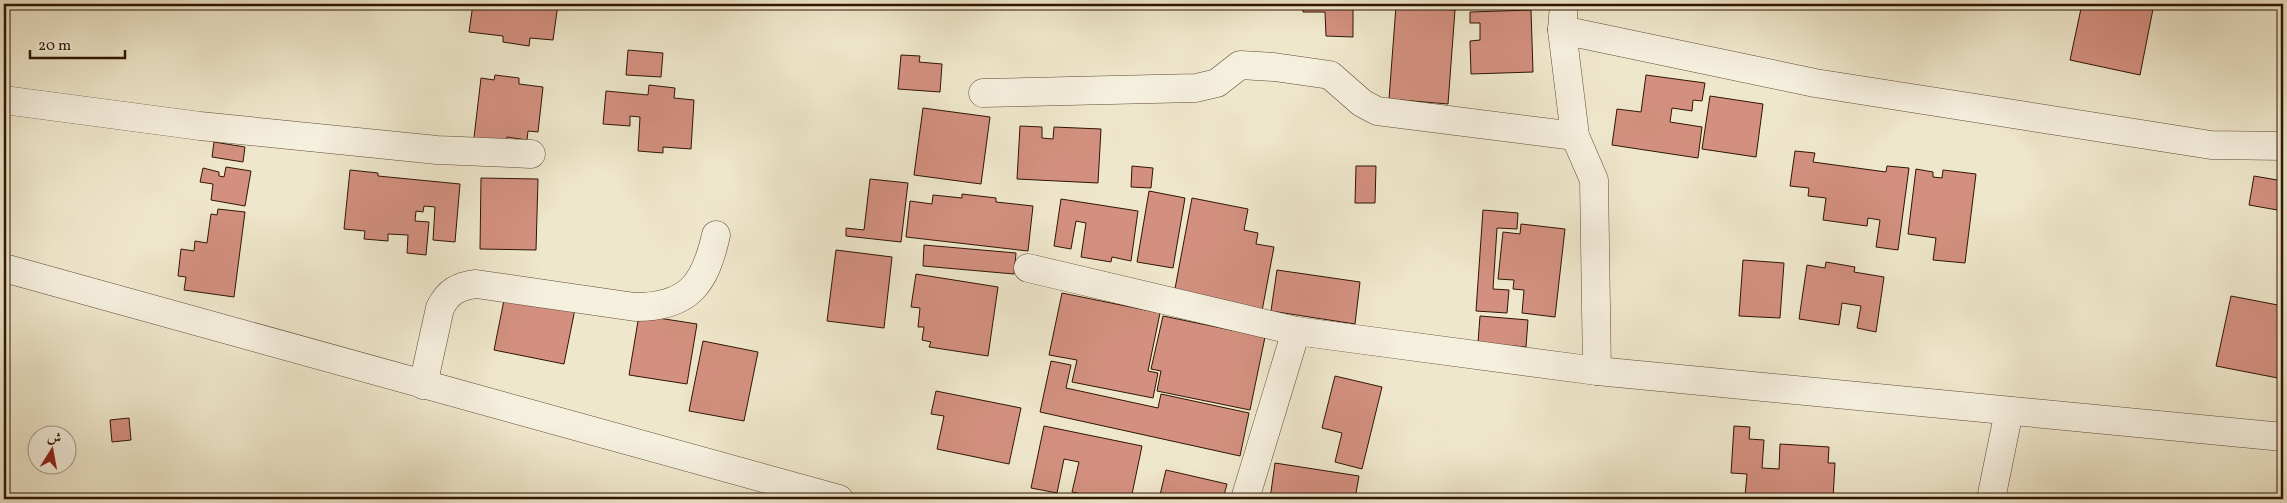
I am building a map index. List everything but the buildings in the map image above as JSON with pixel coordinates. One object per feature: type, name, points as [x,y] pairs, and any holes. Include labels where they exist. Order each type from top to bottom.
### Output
[{"type":"street","points":[[1597,371],[1594,180],[1575,136],[1563,17],[1815,83],[2211,145],[2283,146]]},
{"type":"street","points":[[982,93],[1196,88],[1217,83],[1240,65],[1274,66],[1330,75],[1362,102],[1377,111],[1575,136]]},
{"type":"street","points":[[4,100],[200,126],[474,153],[531,154]]},
{"type":"street","points":[[423,385],[440,308],[445,298],[453,290],[476,284],[635,307],[654,307],[672,302],[688,292],[702,279],[710,263],[716,235]]},
{"type":"street","points":[[4,268],[839,499]]},
{"type":"street","points":[[1028,268],[1296,331],[1597,371],[2283,438]]},
{"type":"street","points":[[1245,499],[1296,331]]},
{"type":"street","points":[[1990,499],[2008,411]]}]
